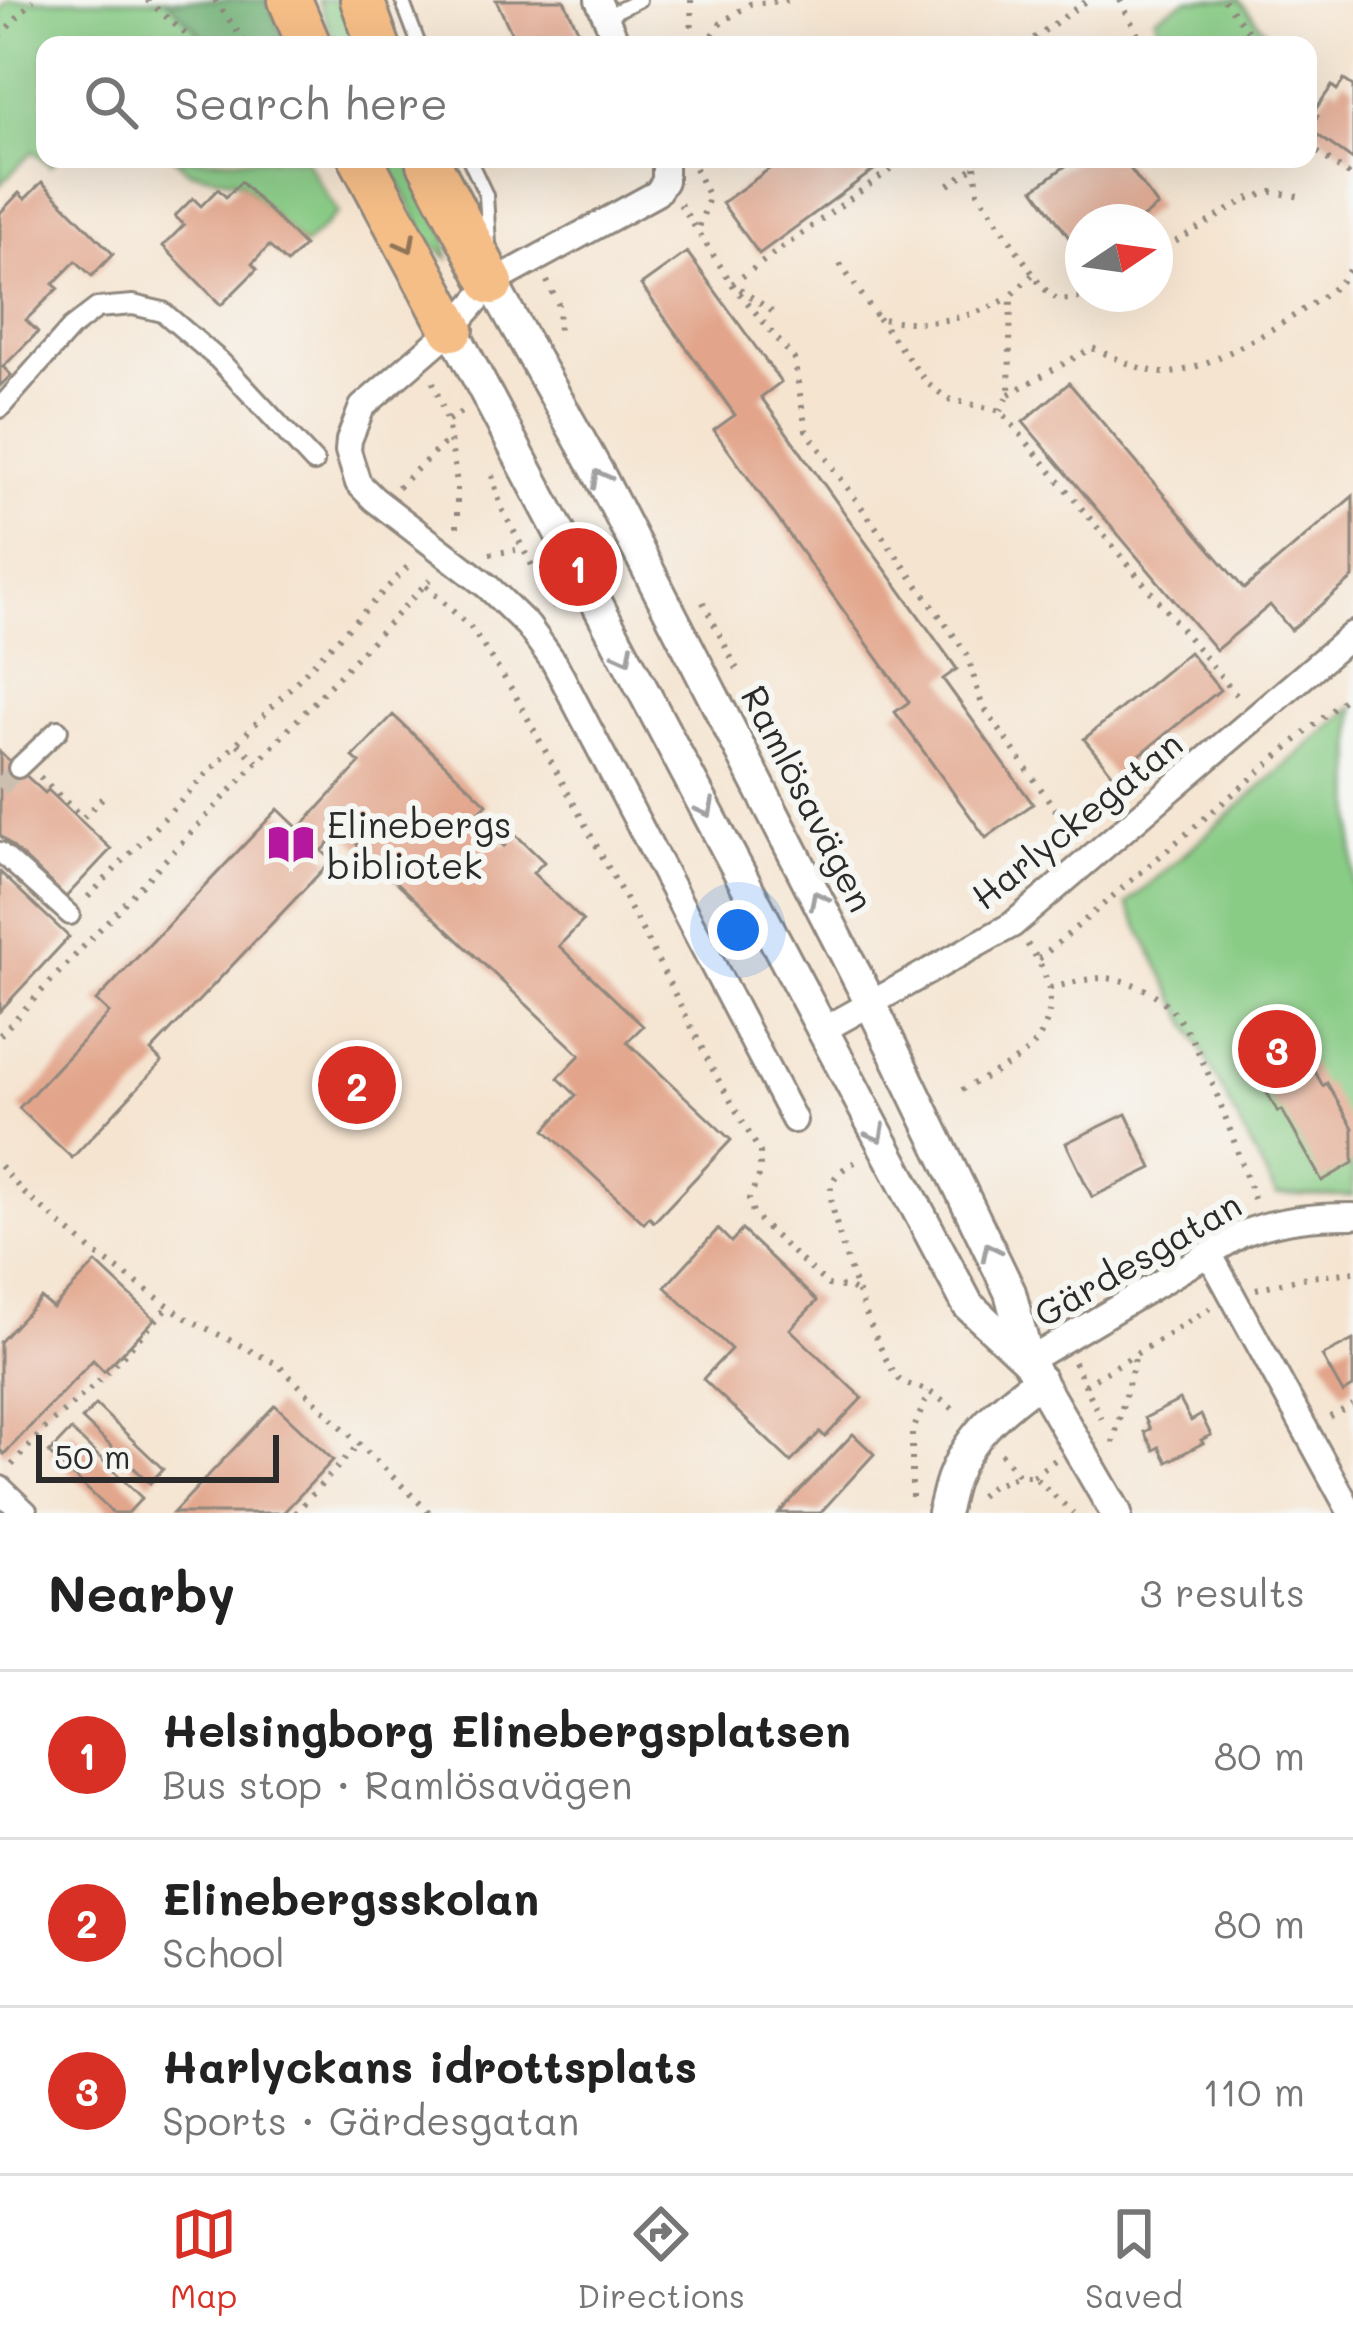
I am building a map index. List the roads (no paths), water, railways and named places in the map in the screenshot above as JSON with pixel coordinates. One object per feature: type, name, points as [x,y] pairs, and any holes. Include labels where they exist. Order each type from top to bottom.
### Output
[{"type":"highway","points":[[290,0],[305,36]]},
{"type":"highway","points":[[362,0],[375,36]]},
{"type":"highway","points":[[366,168],[452,329]]},
{"type":"highway","points":[[432,168],[492,284]]},
{"type":"street","points":[[602,8],[614,36]]},
{"type":"street","points":[[665,170],[656,193],[492,284],[452,329],[362,407],[348,451],[358,483],[445,546],[528,626],[554,662],[794,1120]]},
{"type":"street","name":"Ramlösavägen","points":[[492,284],[601,478],[871,1004],[1010,1292],[1034,1370],[1116,1513]]},
{"type":"street","points":[[0,409],[71,328],[98,308],[133,305],[164,312],[219,359],[314,462]]},
{"type":"street","name":"Ramlösavägen","points":[[452,329],[968,1305],[1034,1370]]},
{"type":"street","name":"Harlyckegatan","points":[[823,1030],[1012,926],[1353,634]]},
{"type":"street","points":[[18,768],[58,730]]},
{"type":"street","points":[[0,852],[70,915]]},
{"type":"street","name":"Gärdesgatan","points":[[1034,1370],[1242,1234],[1288,1220],[1353,1216]]},
{"type":"street","points":[[1210,1255],[1351,1513]]},
{"type":"street","points":[[959,1510],[954,1472],[982,1430],[1034,1370]]},
{"type":"street","points":[[0,1489],[26,1513]]},
{"type":"lane","points":[[401,0],[415,36]]},
{"type":"lane","points":[[602,8],[639,0]]},
{"type":"lane","points":[[474,168],[486,195],[492,284]]},
{"type":"tunnel","points":[[0,788],[18,768]]},
{"type":"place","name":"Helsingborg Elinebergsplatsen","points":[[578,567]]},
{"type":"place","name":"Elinebergs bibliotek","points":[[291,844]]},
{"type":"place","name":"Harlyckans idrottsplats","points":[[1277,1049]]},
{"type":"place","name":"Elinebergsskolan","points":[[357,1085]]}]
